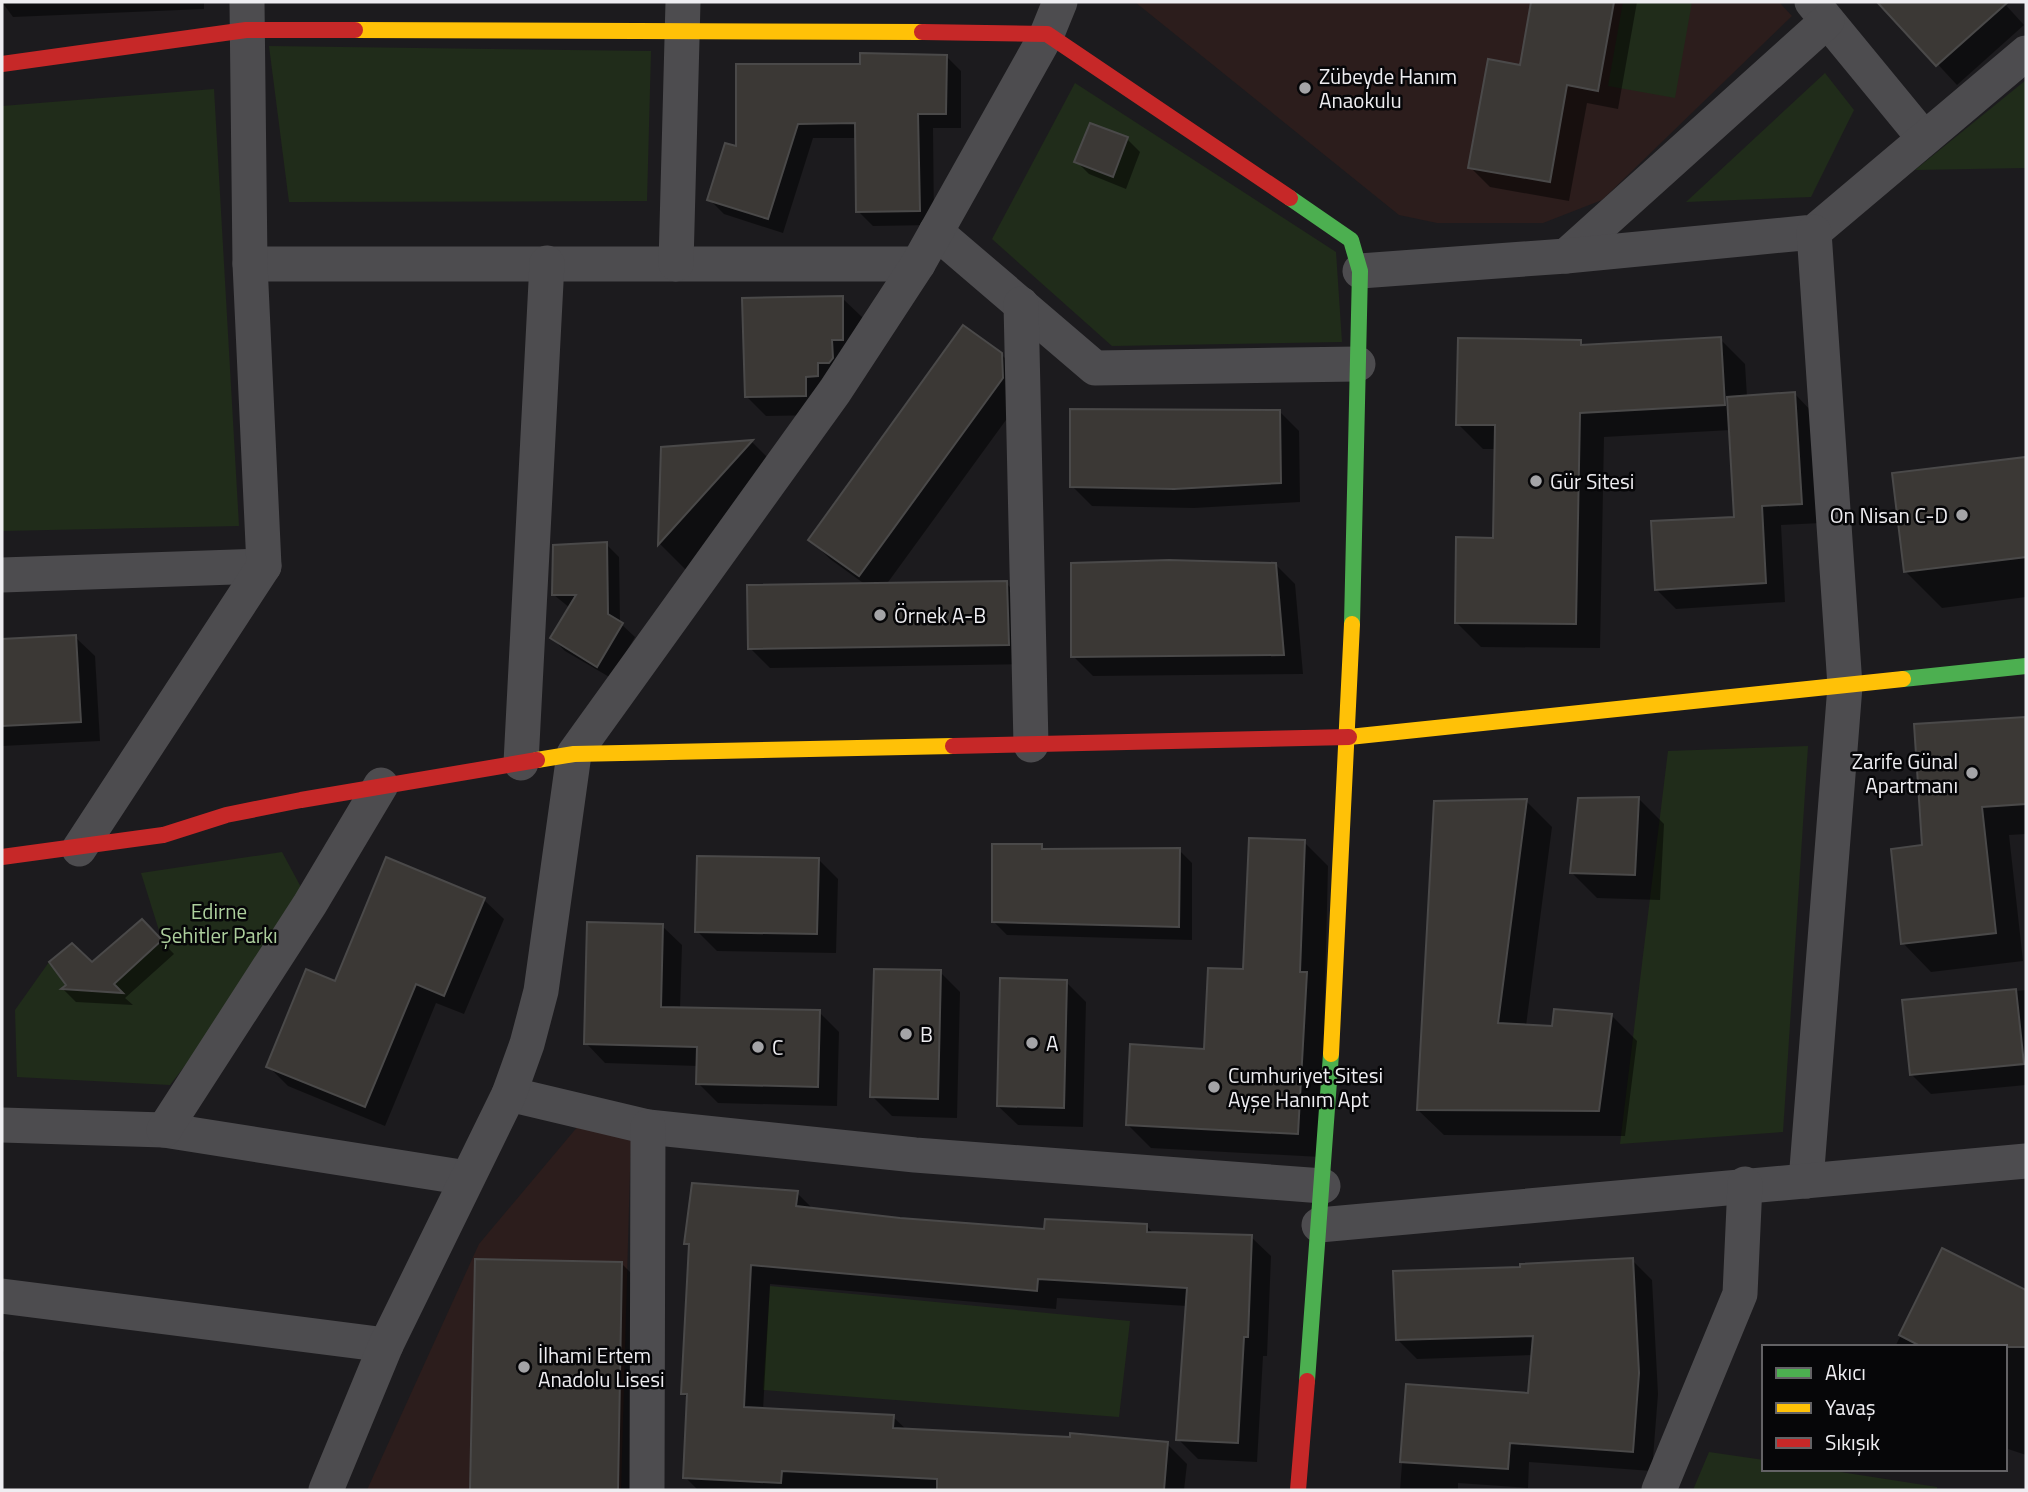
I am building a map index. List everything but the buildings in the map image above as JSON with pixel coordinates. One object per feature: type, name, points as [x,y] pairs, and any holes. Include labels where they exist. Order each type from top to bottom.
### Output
[{"type":"street","points":[[326,1490],[386,1345],[509,1094],[527,1044],[541,991],[574,754],[835,391],[918,264],[1047,34],[1060,2]]},
{"type":"street","points":[[1566,256],[1820,11],[1923,137]]},
{"type":"street","points":[[676,264],[683,15]]},
{"type":"street","points":[[2,64],[246,16],[683,15],[1047,34],[1352,240],[1360,271],[1349,737],[1337,991],[1298,1490]]},
{"type":"street","points":[[79,849],[264,566],[250,264],[246,16]]},
{"type":"street","points":[[1360,271],[1566,256],[1814,232],[1923,137],[2026,53]]},
{"type":"street","points":[[936,232],[1095,368],[1359,364]]},
{"type":"street","points":[[1806,1181],[1845,686],[1814,232]]},
{"type":"street","points":[[521,763],[547,263]]},
{"type":"street","points":[[250,264],[918,264]]},
{"type":"street","points":[[1021,304],[1031,745]]},
{"type":"street","points":[[2,575],[264,566]]},
{"type":"street","points":[[2,857],[79,849],[163,835],[226,815],[382,785],[574,754],[927,744],[1031,745],[1349,737],[2026,666]]},
{"type":"street","points":[[164,1130],[310,904],[382,785]]},
{"type":"street","points":[[509,1094],[648,1127],[915,1154],[1323,1186]]},
{"type":"street","points":[[2,1125],[164,1130],[467,1178]]},
{"type":"street","points":[[648,1127],[648,1490]]},
{"type":"street","points":[[1319,1225],[1745,1184],[2026,1161]]},
{"type":"street","points":[[1659,1490],[1740,1294],[1745,1184]]},
{"type":"street","points":[[2,1297],[386,1345]]},
{"type":"shaded area","points":[[1135,2],[1779,2],[1792,16],[1602,200],[1543,223],[1437,223],[1399,215]]},
{"type":"shaded area","name":"İlhami Ertem Anadolu Lisesi","points":[[584,1119],[631,1136],[621,1490],[367,1490],[479,1244]]},
{"type":"green space","points":[[1623,2],[1692,2],[1675,98],[1608,86]]},
{"type":"green space","points":[[269,46],[651,51],[647,201],[289,202]]},
{"type":"green space","points":[[1825,73],[1854,110],[1811,197],[1686,202]]},
{"type":"green space","points":[[2026,80],[2026,168],[1915,170]]},
{"type":"green space","points":[[1075,83],[1336,252],[1342,342],[1112,346],[992,239]]},
{"type":"green space","points":[[214,89],[239,526],[2,531],[2,106]]},
{"type":"green space","points":[[1808,746],[1783,1132],[1620,1144],[1668,751]]},
{"type":"green space","name":"Edirne Şehitler Parkı","points":[[282,852],[310,904],[170,1085],[17,1077],[15,1010],[49,962],[70,990],[105,992],[162,940],[141,873]]},
{"type":"green space","points":[[770,1286],[1130,1321],[1119,1417],[763,1390]]},
{"type":"green space","points":[[1709,1452],[1762,1460],[1762,1471],[1834,1471],[1937,1487],[1937,1490],[1693,1490]]},
{"type":"traffic: fast","points":[[1290,198],[1351,240],[1360,271],[1352,624]]},
{"type":"traffic: fast","points":[[1903,679],[2026,666]]},
{"type":"traffic: fast","points":[[1307,1381],[1331,1054]]},
{"type":"traffic: slow","points":[[355,30],[922,32]]},
{"type":"traffic: slow","points":[[1331,1054],[1352,624]]},
{"type":"traffic: slow","points":[[1349,737],[1903,679]]},
{"type":"traffic: slow","points":[[537,760],[574,754],[953,746]]},
{"type":"traffic: jam","points":[[2,64],[246,30],[355,30]]},
{"type":"traffic: jam","points":[[922,32],[1047,34],[1290,198]]},
{"type":"traffic: jam","points":[[953,746],[1349,737]]},
{"type":"traffic: jam","points":[[2,857],[163,835],[226,815],[537,760]]},
{"type":"traffic: jam","points":[[1298,1490],[1307,1381]]},
{"type":"place","name":"Zübeyde Hanım Anaokulu","points":[[1305,88]]},
{"type":"place","name":"Gür Sitesi","points":[[1536,481]]},
{"type":"place","name":"On Nisan C-D","points":[[1962,515]]},
{"type":"place","name":"Örnek A-B","points":[[880,615]]},
{"type":"place","name":"Zarife Günal Apartmanı","points":[[1972,773]]},
{"type":"place","name":"B","points":[[906,1034]]},
{"type":"place","name":"A","points":[[1032,1043]]},
{"type":"place","name":"C","points":[[758,1047]]},
{"type":"place","name":"Cumhuriyet Sitesi Ayşe Hanım Apt","points":[[1214,1087]]},
{"type":"place","name":"İlhami Ertem Anadolu Lisesi","points":[[524,1367]]}]
